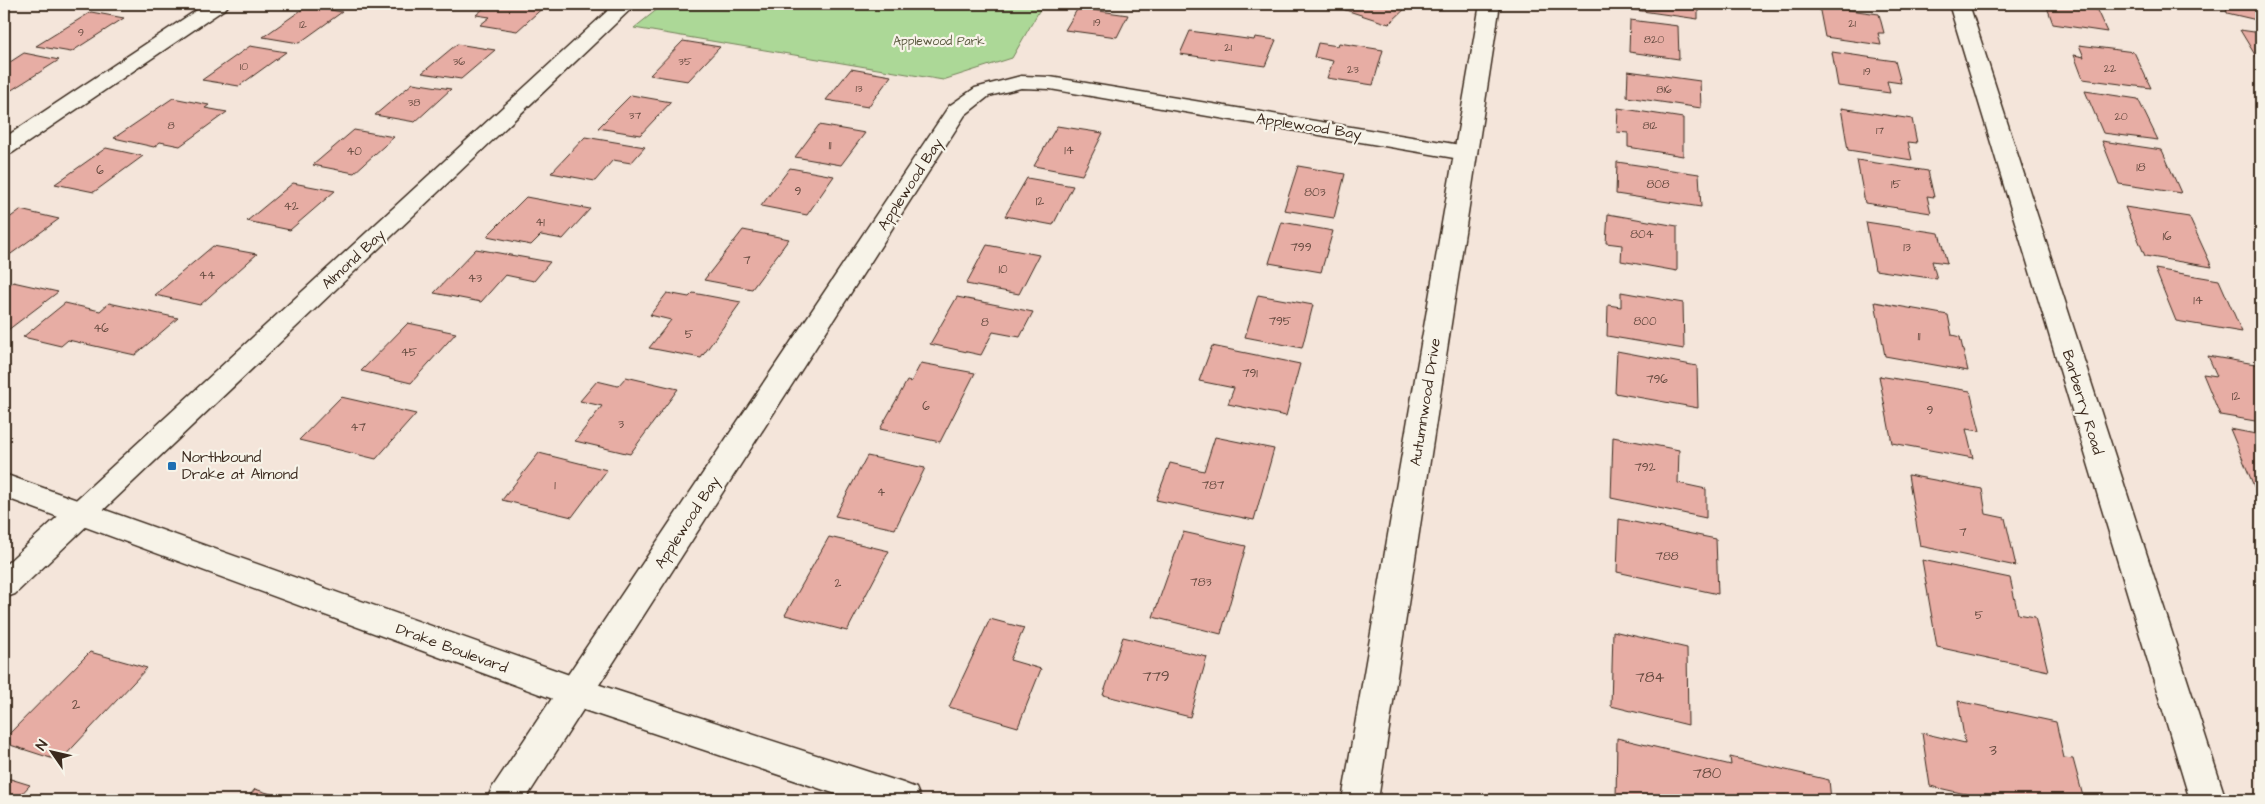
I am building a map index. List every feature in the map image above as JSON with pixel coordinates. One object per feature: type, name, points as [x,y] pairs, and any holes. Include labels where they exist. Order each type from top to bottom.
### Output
[{"type":"street","points":[[4,148],[219,4]]},
{"type":"street","name":"Almond Bay","points":[[4,585],[626,4]]},
{"type":"street","name":"Autumnwood Drive","points":[[1360,800],[1490,4]]},
{"type":"street","name":"Barberry Road","points":[[1959,4],[2208,800]]},
{"type":"street","name":"Applewood Bay","points":[[505,800],[957,111],[982,92],[1020,82],[1050,83],[1466,153]]},
{"type":"street","name":"Drake Boulevard","points":[[4,485],[79,514],[575,692],[903,800]]},
{"type":"green space","name":"Applewood Park","points":[[664,4],[1043,4],[1012,58],[943,80],[634,28]]},
{"type":"building","points":[[489,4],[547,4],[517,31],[480,25],[490,17],[476,15]]},
{"type":"building","points":[[1335,4],[1410,4],[1389,24],[1333,6]]},
{"type":"building","points":[[1628,4],[1698,4],[1698,19],[1628,9]]},
{"type":"building","points":[[2046,4],[2094,4],[2107,32],[2053,24]]},
{"type":"building","points":[[2226,4],[2261,4],[2261,21],[2227,13]]},
{"type":"building","points":[[307,6],[342,12],[299,43],[263,37]]},
{"type":"building","points":[[1819,6],[1879,14],[1884,33],[1878,33],[1881,45],[1825,37]]},
{"type":"building","points":[[1078,8],[1128,15],[1117,37],[1065,30]]},
{"type":"building","points":[[91,12],[124,18],[71,52],[36,46]]},
{"type":"building","points":[[1630,20],[1678,26],[1679,59],[1629,52]]},
{"type":"building","points":[[2240,30],[2261,33],[2261,63],[2260,63]]},
{"type":"building","points":[[1190,31],[1254,40],[1255,37],[1276,40],[1265,66],[1180,54]]},
{"type":"building","points":[[683,41],[720,47],[688,81],[650,75]]},
{"type":"building","points":[[1318,43],[1338,46],[1339,43],[1383,50],[1373,85],[1327,78],[1333,61],[1314,57]]},
{"type":"building","points":[[457,44],[495,50],[461,79],[422,73]]},
{"type":"building","points":[[2079,45],[2134,52],[2151,88],[2083,79],[2074,55],[2084,57]]},
{"type":"building","points":[[250,46],[286,52],[239,86],[202,80]]},
{"type":"building","points":[[1832,52],[1895,61],[1901,83],[1887,81],[1890,93],[1838,86]]},
{"type":"building","points":[[24,53],[59,60],[10,91],[4,89],[4,66]]},
{"type":"building","points":[[851,69],[891,76],[868,107],[826,100]]},
{"type":"building","points":[[1628,71],[1700,81],[1701,108],[1627,97]]},
{"type":"building","points":[[413,83],[451,89],[415,122],[375,115]]},
{"type":"building","points":[[2085,91],[2138,99],[2158,140],[2103,133]]},
{"type":"building","points":[[631,95],[671,102],[640,135],[598,128]]},
{"type":"building","points":[[173,98],[209,105],[205,108],[227,112],[180,146],[160,142],[154,147],[114,138]]},
{"type":"building","points":[[1618,108],[1683,118],[1683,156],[1628,147],[1628,133],[1617,132]]},
{"type":"building","points":[[1841,108],[1912,119],[1917,143],[1908,142],[1912,160],[1848,150]]},
{"type":"building","points":[[819,125],[865,133],[841,165],[795,157]]},
{"type":"building","points":[[1057,126],[1103,133],[1082,175],[1034,166]]},
{"type":"building","points":[[354,130],[394,137],[354,173],[313,165]]},
{"type":"building","points":[[585,137],[645,147],[631,163],[613,160],[595,181],[551,173]]},
{"type":"building","points":[[2102,141],[2162,150],[2181,193],[2119,184]]},
{"type":"building","points":[[106,148],[143,156],[94,192],[55,184]]},
{"type":"building","points":[[1857,160],[1928,171],[1934,197],[1927,196],[1931,213],[1865,203]]},
{"type":"building","points":[[1617,162],[1699,174],[1701,207],[1616,194]]},
{"type":"building","points":[[1298,166],[1345,174],[1334,218],[1284,210]]},
{"type":"building","points":[[790,168],[834,176],[807,215],[761,206]]},
{"type":"building","points":[[1027,178],[1073,186],[1053,225],[1005,216]]},
{"type":"building","points":[[293,183],[335,191],[290,230],[247,221]]},
{"type":"building","points":[[526,197],[590,209],[563,239],[541,235],[531,245],[487,236]]},
{"type":"building","points":[[2125,207],[2189,217],[2212,267],[2145,256]]},
{"type":"building","points":[[20,210],[59,219],[4,259],[4,222]]},
{"type":"building","points":[[1608,214],[1677,226],[1677,271],[1621,261],[1622,245],[1606,243]]},
{"type":"building","points":[[1282,222],[1333,231],[1321,272],[1269,263]]},
{"type":"building","points":[[1866,222],[1939,233],[1947,263],[1932,261],[1937,279],[1875,270]]},
{"type":"building","points":[[743,230],[789,239],[752,289],[704,280]]},
{"type":"building","points":[[987,245],[1039,255],[1019,294],[966,284]]},
{"type":"building","points":[[213,246],[257,254],[200,305],[155,295]]},
{"type":"building","points":[[476,249],[550,262],[534,281],[505,275],[481,302],[434,293]]},
{"type":"building","points":[[2155,269],[2219,280],[2242,332],[2176,321]]},
{"type":"building","points":[[13,282],[58,292],[4,333],[4,285],[8,286]]},
{"type":"building","points":[[1621,292],[1683,303],[1684,349],[1607,336],[1608,305],[1621,307]]},
{"type":"building","points":[[667,293],[689,297],[693,293],[741,302],[701,358],[649,348],[671,320],[650,315]]},
{"type":"building","points":[[1258,295],[1313,305],[1302,348],[1245,337]]},
{"type":"building","points":[[957,297],[1033,312],[1020,337],[993,332],[981,355],[930,344]]},
{"type":"building","points":[[1875,302],[1948,315],[1952,335],[1960,337],[1968,371],[1885,356]]},
{"type":"building","points":[[65,303],[100,311],[109,303],[178,318],[135,355],[68,340],[61,346],[23,337]]},
{"type":"building","points":[[408,323],[456,333],[411,383],[361,371]]},
{"type":"building","points":[[1212,346],[1300,364],[1286,416],[1228,404],[1234,388],[1199,381]]},
{"type":"building","points":[[1617,351],[1697,366],[1698,408],[1615,393]]},
{"type":"building","points":[[2208,356],[2261,365],[2261,422],[2220,415],[2203,374],[2217,376]]},
{"type":"building","points":[[921,363],[975,373],[940,442],[880,429],[907,381],[911,382]]},
{"type":"building","points":[[1879,376],[1970,391],[1980,431],[1966,429],[1973,458],[1892,443]]},
{"type":"building","points":[[626,377],[678,389],[630,454],[575,441],[602,406],[580,401],[597,381],[618,386]]},
{"type":"building","points":[[341,397],[416,414],[376,459],[299,440]]},
{"type":"building","points":[[2230,429],[2261,435],[2261,503]]},
{"type":"building","points":[[1215,437],[1274,449],[1254,520],[1156,500],[1170,463],[1204,471]]},
{"type":"building","points":[[1613,437],[1679,450],[1678,483],[1706,489],[1706,518],[1611,498]]},
{"type":"building","points":[[539,453],[607,470],[572,517],[502,500]]},
{"type":"building","points":[[867,456],[925,468],[895,529],[835,516]]},
{"type":"building","points":[[1908,475],[1982,489],[1986,514],[2005,518],[2016,566],[1920,546]]},
{"type":"building","points":[[1619,519],[1716,539],[1718,594],[1617,572]]},
{"type":"building","points":[[1183,532],[1246,546],[1221,634],[1153,617]]},
{"type":"building","points":[[829,537],[889,551],[847,631],[785,615]]},
{"type":"building","points":[[1922,560],[2010,578],[2018,614],[2035,617],[2048,671],[1937,647]]},
{"type":"building","points":[[990,619],[1024,628],[1010,660],[1041,669],[1018,727],[949,707]]},
{"type":"building","points":[[1613,631],[1687,648],[1688,725],[1611,706]]},
{"type":"building","points":[[1123,637],[1207,657],[1190,717],[1103,695]]},
{"type":"building","points":[[90,652],[147,668],[60,761],[4,743],[4,739]]},
{"type":"building","points":[[1958,701],[2056,722],[2064,758],[2073,759],[2084,800],[1992,800],[1930,786],[1922,733],[1965,743]]},
{"type":"building","points":[[1617,738],[1731,765],[1730,757],[1829,780],[1831,800],[1616,800]]},
{"type":"building","points":[[4,777],[30,785],[16,800],[4,800]]},
{"type":"building","points":[[255,789],[290,800],[246,800]]},
{"type":"place","name":"Northbound Drake at Almond","points":[[172,466]]}]
